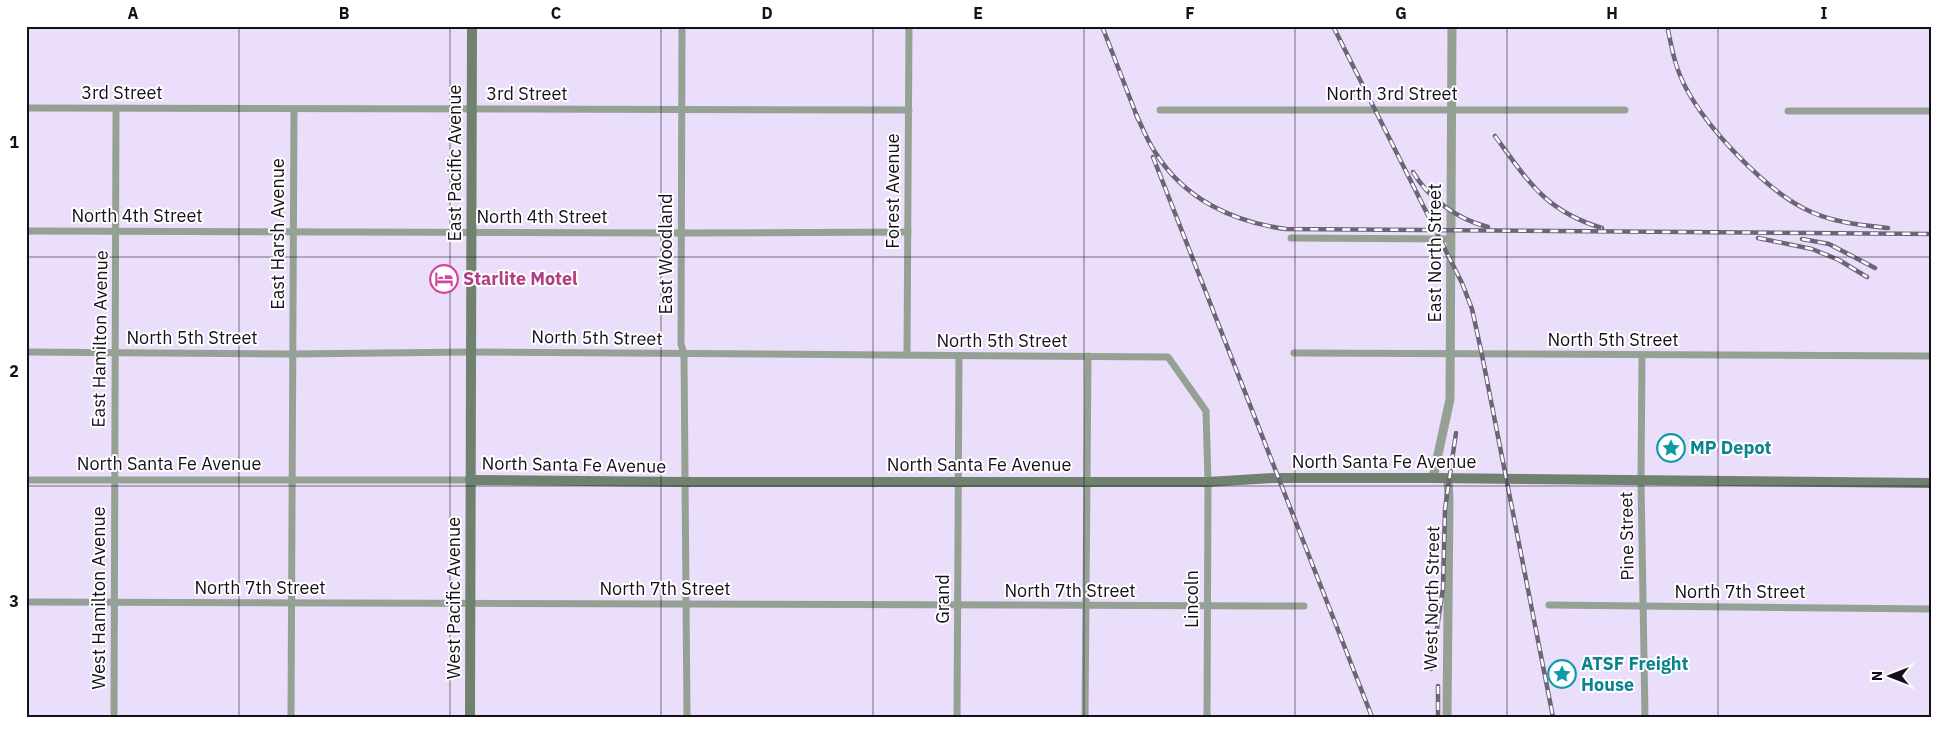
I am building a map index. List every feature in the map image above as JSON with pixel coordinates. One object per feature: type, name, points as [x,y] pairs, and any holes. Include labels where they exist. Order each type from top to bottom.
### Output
[{"type":"main road","name":"East Pacific Avenue","points":[[470,480],[472,26]]},
{"type":"main road","name":"North Santa Fe Avenue","points":[[470,480],[1208,482],[1273,478],[1433,478],[1931,483]]},
{"type":"main road","name":"West Pacific Avenue","points":[[470,480],[470,717]]},
{"type":"street","name":"East Woodland","points":[[682,26],[681,344],[684,354],[687,717]]},
{"type":"street","name":"Forest Avenue","points":[[907,355],[909,26]]},
{"type":"street","name":"East North Street","points":[[1433,478],[1450,399],[1452,26]]},
{"type":"street","name":"3rd Street","points":[[26,108],[908,110]]},
{"type":"street","name":"East Hamilton Avenue","points":[[114,480],[116,108]]},
{"type":"street","name":"East Harsh Avenue","points":[[291,717],[294,109]]},
{"type":"street","name":"North 3rd Street","points":[[1160,110],[1625,110]]},
{"type":"street","points":[[1788,111],[1931,111]]},
{"type":"street","name":"North 4th Street","points":[[26,231],[681,234],[908,232]]},
{"type":"street","points":[[1291,238],[1451,239]]},
{"type":"street","name":"North 5th Street","points":[[26,352],[292,354],[471,352],[1168,357]]},
{"type":"street","name":"North 5th Street","points":[[1294,353],[1931,356]]},
{"type":"street","name":"Grand","points":[[957,717],[959,356]]},
{"type":"street","points":[[1085,717],[1088,356]]},
{"type":"street","name":"Pine Street","points":[[1642,356],[1642,606],[1645,717]]},
{"type":"street","name":"Lincoln","points":[[1168,357],[1206,410],[1208,482],[1207,717]]},
{"type":"street","name":"West North Street","points":[[1447,717],[1448,479]]},
{"type":"street","name":"North Santa Fe Avenue","points":[[26,480],[470,480]]},
{"type":"street","name":"West Hamilton Avenue","points":[[114,480],[114,717]]},
{"type":"street","name":"North 7th Street","points":[[26,602],[1304,606]]},
{"type":"street","name":"North 7th Street","points":[[1549,605],[1931,608]]},
{"type":"railway","points":[[1102,26],[1138,119]]},
{"type":"railway","points":[[1333,26],[1462,283],[1472,309],[1553,717]]},
{"type":"railway","points":[[1668,30],[1680,74],[1695,104],[1722,138],[1754,171],[1787,198],[1813,213],[1844,222],[1888,228]]},
{"type":"railway","points":[[1136,114],[1155,152],[1180,183],[1212,206],[1247,221],[1266,226],[1286,229],[1931,234]]},
{"type":"railway","points":[[1495,136],[1540,193],[1566,213],[1602,228]]},
{"type":"railway","points":[[1153,157],[1372,717]]},
{"type":"railway","points":[[1413,172],[1427,191],[1445,207],[1465,219],[1488,227]]},
{"type":"railway","points":[[1758,238],[1812,249],[1839,260],[1867,277]]},
{"type":"railway","points":[[1802,239],[1829,244],[1875,268]]},
{"type":"railway","points":[[1431,669],[1443,588],[1445,509],[1456,433]]},
{"type":"railway","points":[[1438,686],[1438,717]]},
{"type":"place","name":"Starlite Motel","points":[[444,279]]},
{"type":"place","name":"MP Depot","points":[[1671,448]]},
{"type":"place","name":"ATSF Freight House","points":[[1562,674]]}]
